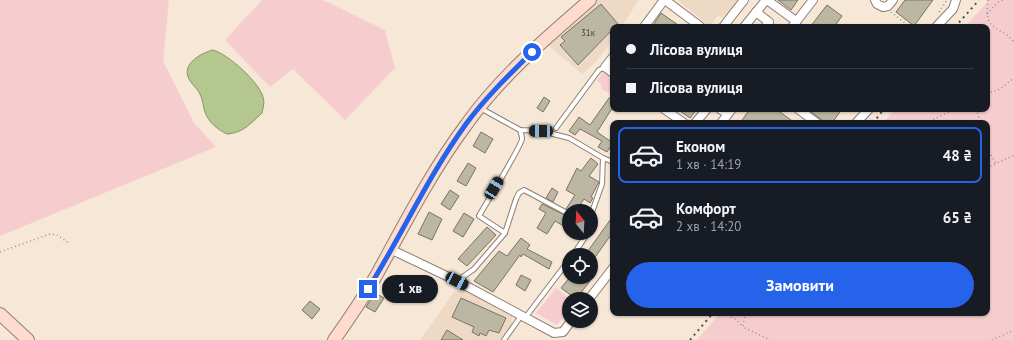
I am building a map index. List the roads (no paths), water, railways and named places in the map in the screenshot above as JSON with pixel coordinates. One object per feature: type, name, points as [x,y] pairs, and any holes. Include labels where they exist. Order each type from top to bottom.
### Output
[{"type":"main road","points":[[334,340],[375,277],[452,144],[480,107],[500,84],[537,47],[590,0]]},
{"type":"main road","points":[[0,314],[28,340]]},
{"type":"street","points":[[646,24],[664,0],[697,24]]},
{"type":"street","points":[[725,24],[744,0]]},
{"type":"street","points":[[746,24],[766,0],[794,24],[813,0]]},
{"type":"street","points":[[875,0],[880,6],[890,3]]},
{"type":"street","points":[[939,24],[953,9],[956,0]]},
{"type":"street","points":[[756,12],[769,22],[767,24]]},
{"type":"street","points":[[610,61],[605,67],[610,71]]},
{"type":"street","points":[[668,112],[680,120]]},
{"type":"street","points":[[698,120],[704,112]]},
{"type":"street","points":[[723,120],[730,112]]},
{"type":"street","points":[[804,112],[814,120]]},
{"type":"street","points":[[859,120],[866,112]]},
{"type":"street","points":[[390,249],[457,281],[556,334],[563,332],[566,328]]},
{"type":"street","points":[[594,292],[610,272]]},
{"type":"lane","points":[[556,128],[599,70],[605,67]]},
{"type":"lane","points":[[480,107],[520,130],[541,131],[569,138],[610,161]]},
{"type":"lane","points":[[505,232],[479,216],[523,140],[520,130]]},
{"type":"lane","points":[[595,204],[602,184],[603,158]]},
{"type":"lane","points":[[457,281],[474,269],[505,232],[519,193],[524,190],[562,210]]},
{"type":"lane","points":[[504,340],[562,269]]},
{"type":"railway","points":[[958,24],[979,0]]},
{"type":"railway","points":[[875,120],[882,112]]},
{"type":"railway","points":[[690,340],[710,316]]}]
